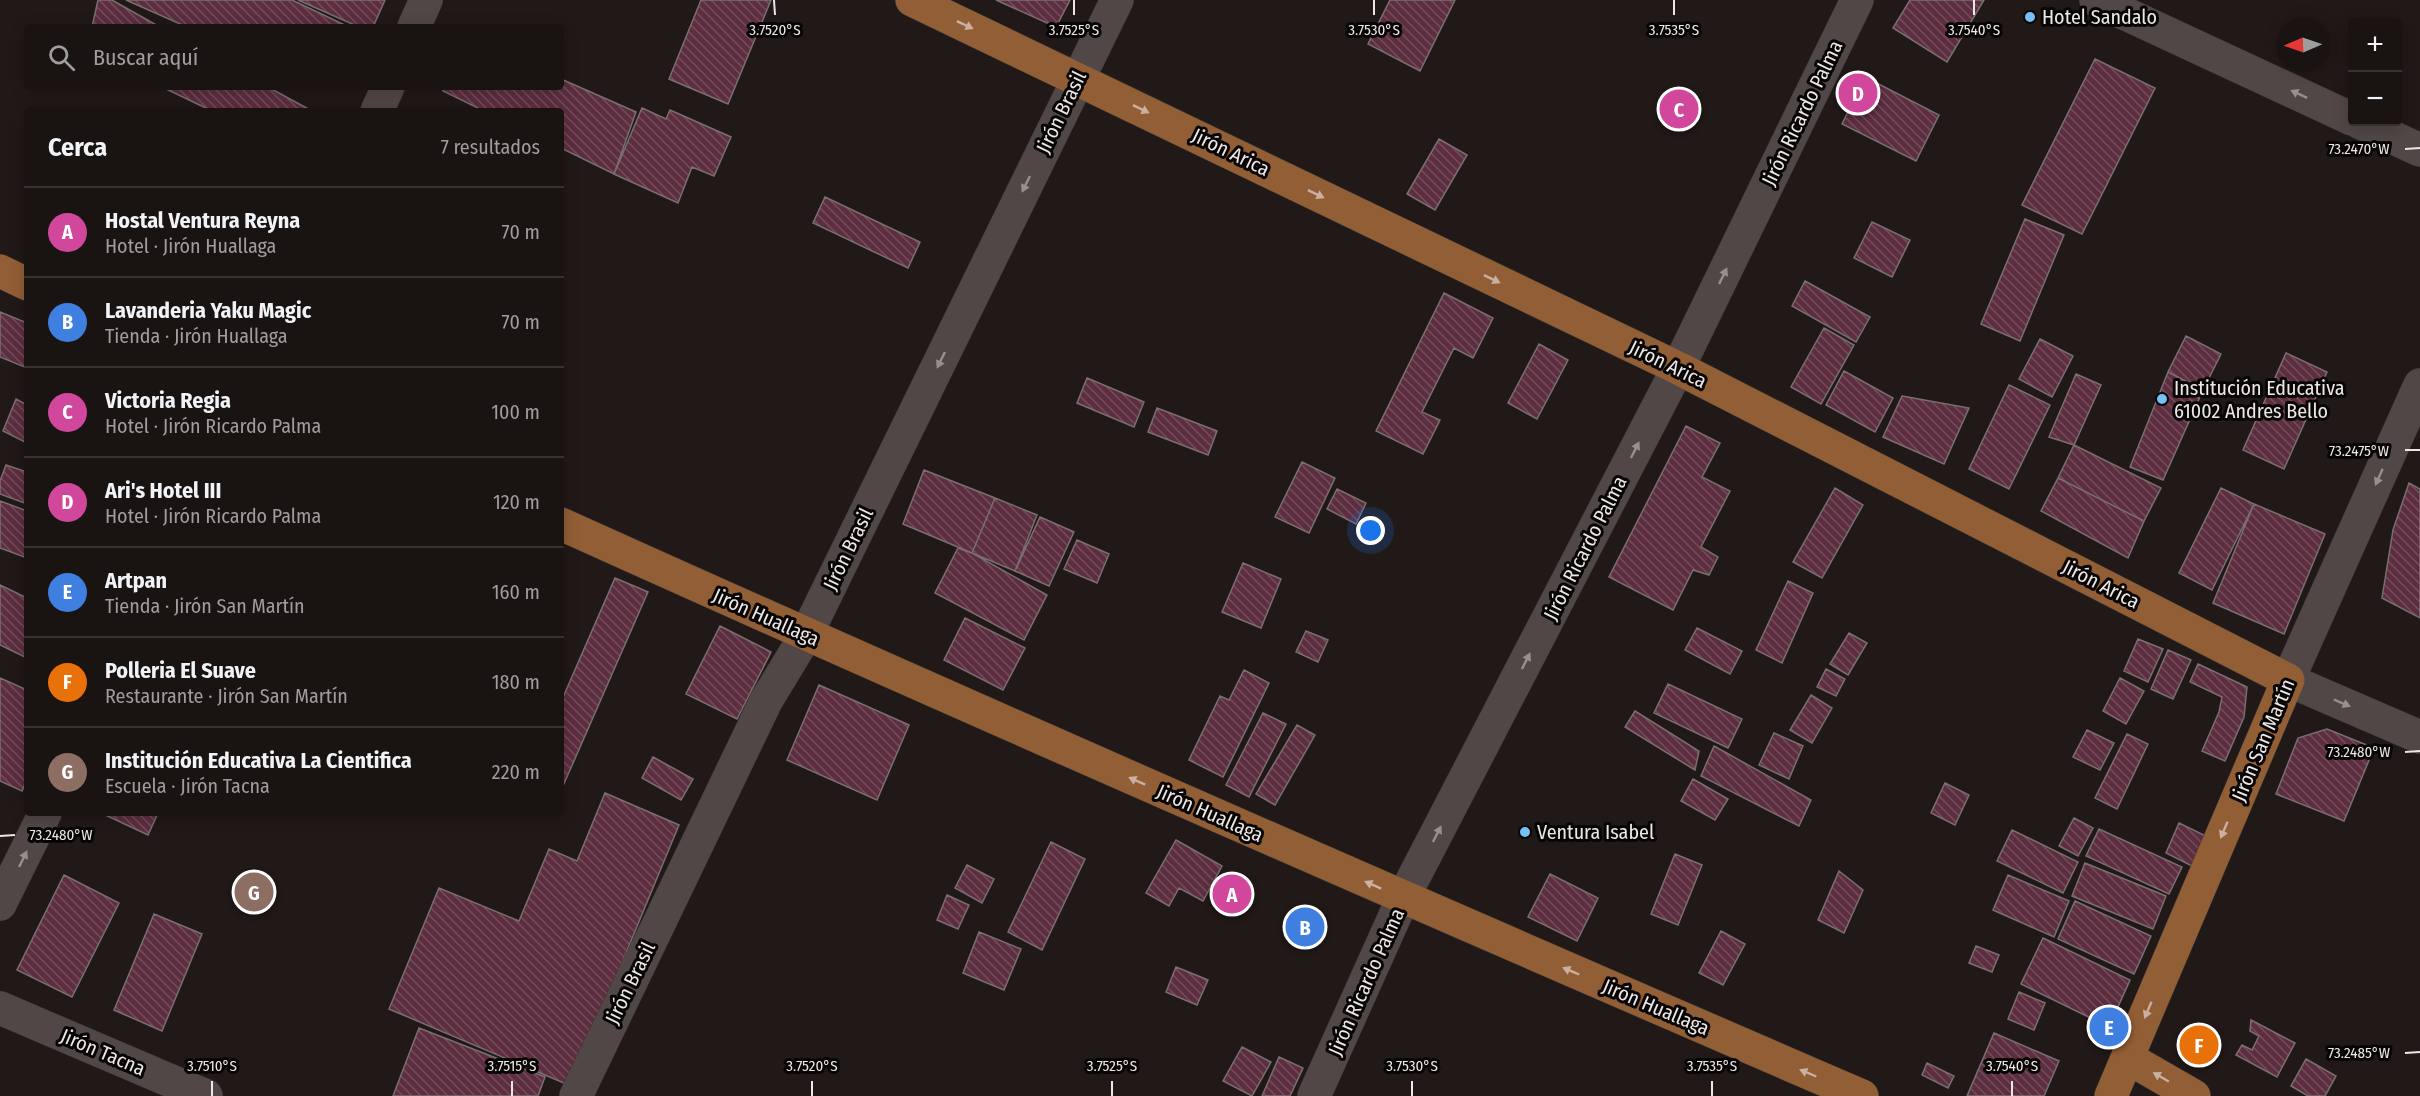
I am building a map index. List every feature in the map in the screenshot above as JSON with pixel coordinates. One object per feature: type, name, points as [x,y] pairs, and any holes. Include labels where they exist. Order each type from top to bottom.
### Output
[{"type":"main road","name":"Jirón Arica","points":[[912,0],[1678,368],[2288,680]]},
{"type":"main road","points":[[0,271],[24,283]]},
{"type":"main road","name":"Jirón Huallaga","points":[[564,525],[806,635],[1403,898],[1862,1096]]},
{"type":"main road","name":"Jirón San Martín","points":[[2111,1096],[2288,680]]},
{"type":"main road","points":[[2128,1058],[2194,1096]]},
{"type":"street","points":[[415,24],[426,0]]},
{"type":"street","name":"Jirón Brasil","points":[[576,1096],[766,701],[806,635],[1117,0]]},
{"type":"street","name":"Jirón Ricardo Palma","points":[[1314,1096],[1403,898],[1678,368],[1857,0]]},
{"type":"street","points":[[2096,0],[2348,117]]},
{"type":"street","points":[[379,108],[387,90]]},
{"type":"street","points":[[2368,126],[2420,150]]},
{"type":"street","name":"Jirón San Martín","points":[[2288,680],[2420,385]]},
{"type":"street","points":[[597,1096],[783,710],[806,635]]},
{"type":"street","name":"Jirón Arica","points":[[2288,680],[2420,737]]},
{"type":"street","points":[[0,904],[44,816]]},
{"type":"street","name":"Jirón Tacna","points":[[0,1008],[206,1096]]},
{"type":"building","points":[[98,0],[112,0],[155,24],[93,24]]},
{"type":"building","points":[[126,0],[292,0],[343,24],[180,24]]},
{"type":"building","points":[[298,0],[385,0],[374,24],[352,24]]},
{"type":"building","points":[[701,0],[771,0],[728,104],[669,79]]},
{"type":"building","points":[[996,0],[1070,0],[1056,27]]},
{"type":"building","points":[[1390,0],[1455,0],[1420,71],[1368,44]]},
{"type":"building","points":[[1910,0],[1984,0],[1947,62],[1893,28]]},
{"type":"building","points":[[2095,59],[2155,88],[2082,234],[2022,205]]},
{"type":"building","points":[[1865,77],[1939,115],[1916,161],[1842,124]]},
{"type":"building","points":[[564,80],[636,112],[614,174],[564,149],[564,108],[478,108],[443,91],[564,90]]},
{"type":"building","points":[[168,90],[274,90],[306,108],[206,108]]},
{"type":"building","points":[[642,108],[666,119],[670,110],[731,137],[714,176],[692,167],[678,203],[614,174]]},
{"type":"building","points":[[1439,139],[1467,155],[1435,210],[1407,194]]},
{"type":"building","points":[[825,197],[920,242],[908,268],[813,223]]},
{"type":"building","points":[[2025,219],[2064,235],[2020,341],[1981,324]]},
{"type":"building","points":[[1872,222],[1910,240],[1892,277],[1854,258]]},
{"type":"building","points":[[1805,281],[1870,317],[1856,342],[1792,306]]},
{"type":"building","points":[[1444,293],[1493,318],[1473,358],[1454,348],[1422,412],[1440,420],[1423,454],[1376,431]]},
{"type":"building","points":[[0,312],[24,322],[24,367],[0,357]]},
{"type":"building","points":[[1824,328],[1854,345],[1821,404],[1791,387]]},
{"type":"building","points":[[2186,336],[2221,354],[2203,390],[2168,372]]},
{"type":"building","points":[[2040,339],[2073,356],[2052,397],[2019,379]]},
{"type":"building","points":[[1539,344],[1568,360],[1537,419],[1508,403]]},
{"type":"building","points":[[2286,353],[2327,372],[2284,469],[2243,450]]},
{"type":"building","points":[[1844,371],[1893,398],[1875,432],[1826,405]]},
{"type":"building","points":[[2168,372],[2203,390],[2163,480],[2130,467]]},
{"type":"building","points":[[2076,374],[2101,385],[2074,445],[2049,437]]},
{"type":"building","points":[[1087,378],[1144,402],[1134,427],[1077,403]]},
{"type":"building","points":[[2009,385],[2050,405],[2009,489],[1969,469]]},
{"type":"building","points":[[1902,396],[1969,408],[1944,464],[1883,437]]},
{"type":"building","points":[[16,399],[24,403],[24,442],[3,431]]},
{"type":"building","points":[[1157,408],[1217,431],[1208,455],[1148,432]]},
{"type":"building","points":[[1686,426],[1720,443],[1702,477],[1730,491],[1701,547],[1718,557],[1709,575],[1693,570],[1673,610],[1609,577]]},
{"type":"building","points":[[2074,445],[2161,488],[2144,521],[2058,478]]},
{"type":"building","points":[[1302,462],[1335,478],[1309,533],[1275,517]]},
{"type":"building","points":[[6,465],[24,471],[24,503],[0,494],[0,481]]},
{"type":"building","points":[[924,470],[995,498],[972,553],[903,524]]},
{"type":"building","points":[[2058,478],[2144,521],[2128,558],[2041,511]]},
{"type":"building","points":[[2409,483],[2420,489],[2420,618],[2382,598],[2393,530]]},
{"type":"building","points":[[1835,488],[1863,505],[1822,578],[1793,562]]},
{"type":"building","points":[[2221,488],[2254,504],[2212,590],[2179,573]]},
{"type":"building","points":[[1337,489],[1366,503],[1356,524],[1327,509]]},
{"type":"building","points":[[995,498],[1037,515],[1015,571],[972,553]]},
{"type":"building","points":[[0,501],[24,510],[24,557],[0,548]]},
{"type":"building","points":[[2254,504],[2325,534],[2284,634],[2213,603]]},
{"type":"building","points":[[1040,517],[1074,532],[1049,586],[1015,571]]},
{"type":"building","points":[[1077,540],[1109,554],[1097,583],[1064,569]]},
{"type":"building","points":[[958,548],[972,553],[1047,595],[1024,640],[935,593]]},
{"type":"building","points":[[1243,563],[1281,579],[1261,628],[1222,612]]},
{"type":"building","points":[[615,578],[648,592],[564,784],[564,695]]},
{"type":"building","points":[[1788,581],[1813,593],[1782,663],[1756,650]]},
{"type":"building","points":[[0,585],[24,597],[24,657],[0,645]]},
{"type":"building","points":[[965,618],[1025,648],[1003,690],[944,660]]},
{"type":"building","points":[[720,626],[771,652],[737,719],[686,694]]},
{"type":"building","points":[[1697,628],[1742,651],[1730,674],[1685,650]]},
{"type":"building","points":[[1306,631],[1328,640],[1318,662],[1296,652]]},
{"type":"building","points":[[1849,633],[1867,643],[1848,675],[1830,664]]},
{"type":"building","points":[[2138,639],[2163,649],[2148,682],[2124,671]]},
{"type":"building","points":[[2168,650],[2191,660],[2173,699],[2151,689]]},
{"type":"building","points":[[2198,664],[2247,687],[2244,717],[2225,761],[2202,751],[2219,712],[2222,697],[2190,682]]},
{"type":"building","points":[[1826,669],[1845,679],[1836,696],[1817,687]]},
{"type":"building","points":[[1244,670],[1269,683],[1223,777],[1189,760],[1220,696],[1229,700]]},
{"type":"building","points":[[0,678],[24,689],[24,786],[22,791],[0,781]]},
{"type":"building","points":[[2120,678],[2144,691],[2126,724],[2103,711]]},
{"type":"building","points":[[1668,684],[1742,719],[1728,748],[1654,713]]},
{"type":"building","points":[[819,685],[909,725],[877,800],[787,760]]},
{"type":"building","points":[[1811,695],[1832,708],[1812,743],[1790,730]]},
{"type":"building","points":[[1635,711],[1699,751],[1695,770],[1625,727]]},
{"type":"building","points":[[1263,713],[1286,724],[1249,797],[1226,785]]},
{"type":"building","points":[[1297,725],[1315,735],[1275,805],[1256,794]]},
{"type":"building","points":[[2327,729],[2374,748],[2344,821],[2276,794],[2298,738]]},
{"type":"building","points":[[2087,730],[2114,743],[2100,770],[2073,757]]},
{"type":"building","points":[[1774,733],[1803,746],[1789,779],[1759,765]]},
{"type":"building","points":[[2127,734],[2148,744],[2117,809],[2095,798]]},
{"type":"building","points":[[1714,746],[1811,800],[1799,826],[1701,776]]},
{"type":"building","points":[[653,757],[693,779],[681,800],[642,778]]},
{"type":"building","points":[[1693,779],[1728,799],[1715,820],[1681,801]]},
{"type":"building","points":[[1945,783],[1969,795],[1955,825],[1931,813]]},
{"type":"building","points":[[605,793],[679,825],[571,1086],[389,1009],[439,888],[519,921],[549,849],[577,861]]},
{"type":"building","points":[[107,816],[157,816],[148,835]]},
{"type":"building","points":[[2074,818],[2093,828],[2078,856],[2059,846]]},
{"type":"building","points":[[2179,823],[2208,837],[2194,867],[2166,853]]},
{"type":"building","points":[[2099,829],[2182,867],[2169,894],[2086,856]]},
{"type":"building","points":[[2012,830],[2078,862],[2063,893],[1997,861]]},
{"type":"building","points":[[1176,840],[1222,866],[1203,901],[1179,888],[1169,906],[1146,893]]},
{"type":"building","points":[[1051,842],[1085,859],[1042,950],[1008,932]]},
{"type":"building","points":[[1675,854],[1702,865],[1678,925],[1651,914]]},
{"type":"building","points":[[2085,863],[2166,896],[2153,929],[2072,896]]},
{"type":"building","points":[[967,865],[994,879],[982,903],[955,888]]},
{"type":"building","points":[[1839,871],[1863,890],[1844,933],[1818,920]]},
{"type":"building","points":[[1550,874],[1598,898],[1577,941],[1528,917]]},
{"type":"building","points":[[64,875],[119,903],[72,997],[17,970]]},
{"type":"building","points":[[2008,875],[2069,901],[2054,937],[1993,910]]},
{"type":"building","points":[[947,895],[969,905],[958,929],[937,920]]},
{"type":"building","points":[[2075,901],[2151,936],[2134,974],[2058,939]]},
{"type":"building","points":[[154,914],[202,934],[162,1031],[114,1010]]},
{"type":"building","points":[[1721,931],[1745,944],[1723,985],[1699,973]]},
{"type":"building","points":[[979,932],[1021,949],[1004,990],[963,973]]},
{"type":"building","points":[[2043,938],[2130,980],[2109,1027],[2021,984]]},
{"type":"building","points":[[1976,946],[1999,955],[1992,972],[1969,963]]},
{"type":"building","points":[[1176,967],[1208,980],[1197,1005],[1166,992]]},
{"type":"building","points":[[2019,992],[2045,1003],[2034,1030],[2008,1019]]},
{"type":"building","points":[[2251,1020],[2295,1043],[2277,1077],[2236,1055],[2242,1045],[2252,1050],[2259,1036],[2250,1031]]},
{"type":"building","points":[[419,1028],[545,1077],[538,1096],[393,1096]]},
{"type":"building","points":[[1994,1033],[2059,1061],[2044,1096],[1967,1096]]},
{"type":"building","points":[[1242,1047],[1271,1062],[1252,1096],[1223,1081]]},
{"type":"building","points":[[1279,1057],[1303,1068],[1290,1096],[1262,1096]]},
{"type":"building","points":[[2306,1059],[2336,1076],[2325,1096],[2308,1096],[2291,1086]]},
{"type":"building","points":[[1927,1063],[1954,1076],[1948,1088],[1922,1075]]},
{"type":"place","name":"Hotel Sandalo","points":[[2030,17]]},
{"type":"place","name":"Ari's Hotel III","points":[[1858,93]]},
{"type":"place","name":"Victoria Regia","points":[[1679,109]]},
{"type":"place","name":"Institución Educativa 61002 Andres Bello","points":[[2162,399]]},
{"type":"place","name":"Ventura Isabel","points":[[1525,832]]},
{"type":"place","name":"Institución Educativa La Cientifica","points":[[254,892]]},
{"type":"place","name":"Hostal Ventura Reyna","points":[[1232,894]]},
{"type":"place","name":"Lavanderia Yaku Magic","points":[[1305,927]]},
{"type":"place","name":"Artpan","points":[[2109,1027]]},
{"type":"place","name":"Polleria El Suave","points":[[2199,1045]]}]
